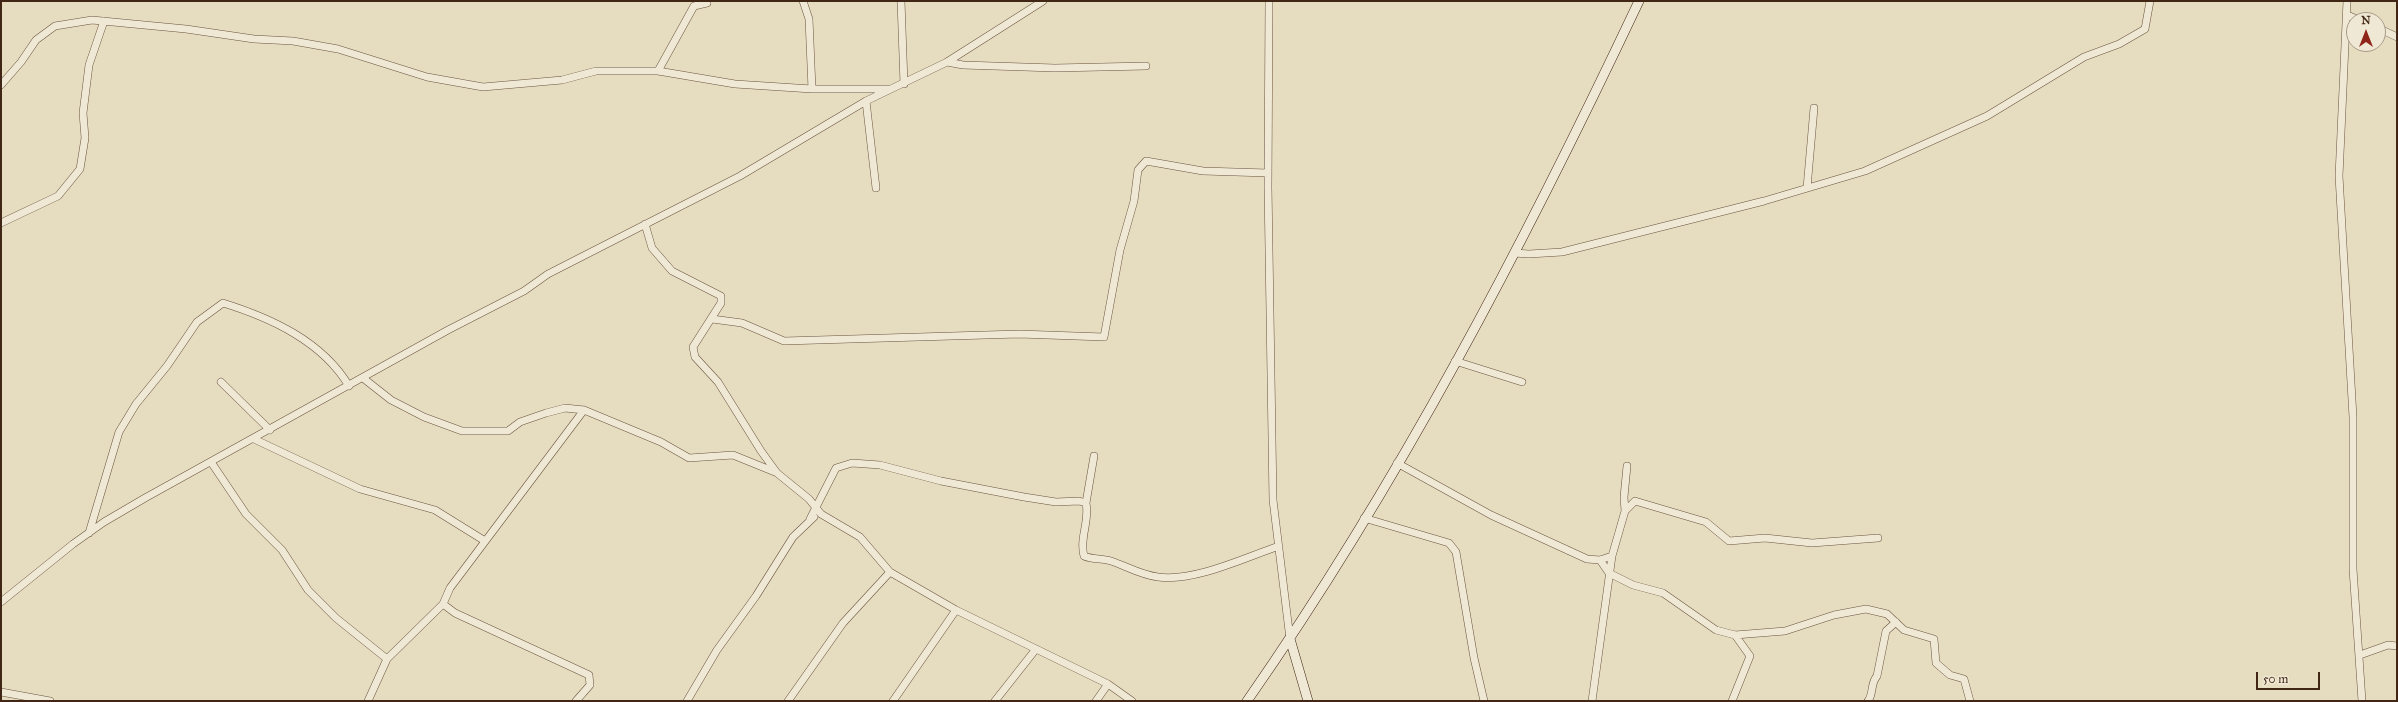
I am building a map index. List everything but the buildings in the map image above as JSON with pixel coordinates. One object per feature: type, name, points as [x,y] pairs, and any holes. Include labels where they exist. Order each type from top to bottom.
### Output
[{"type":"main road","points":[[1247,701],[1290,639],[1397,463],[1455,361],[1514,252],[1595,94],[1639,1]]},
{"type":"main road","points":[[1290,639],[1308,701]]},
{"type":"street","points":[[803,1],[809,19],[812,89]]},
{"type":"street","points":[[901,1],[904,84]]},
{"type":"street","points":[[1,602],[89,533],[145,498],[254,439],[448,330],[524,291],[548,274],[740,176],[866,101],[947,62],[1043,1]]},
{"type":"street","points":[[1270,1],[1268,173],[1273,500],[1290,639]]},
{"type":"street","points":[[1514,252],[1529,254],[1562,252],[1764,201],[1865,171],[1987,116],[2084,57],[2119,44],[2145,29],[2150,1]]},
{"type":"street","points":[[2347,1],[2347,12]]},
{"type":"street","points":[[658,71],[694,6],[707,3]]},
{"type":"street","points":[[1,85],[21,62],[36,40],[55,26],[92,20],[186,29],[254,39],[293,41],[338,49],[427,77],[483,87],[562,80],[596,71],[658,71],[735,84],[812,89],[892,89]]},
{"type":"street","points":[[1,223],[58,196],[80,169],[85,138],[83,113],[89,65],[104,21]]},
{"type":"street","points":[[2386,32],[2397,37]]},
{"type":"street","points":[[2346,35],[2339,176],[2353,416],[2353,569],[2362,701]]},
{"type":"street","points":[[947,62],[964,65],[1055,68],[1146,66]]},
{"type":"street","points":[[866,101],[876,188]]},
{"type":"street","points":[[1807,188],[1814,108]]},
{"type":"street","points":[[712,319],[742,323],[784,341],[899,336],[1019,334],[1104,337],[1120,250],[1134,201],[1138,170],[1142,164],[1146,161],[1155,161],[1203,171],[1268,173]]},
{"type":"street","points":[[645,224],[652,248],[672,271],[721,296],[721,303],[693,347],[695,357],[718,382],[760,451],[777,473],[821,514],[860,537],[890,572],[956,610],[1108,684],[1132,701]]},
{"type":"street","points":[[89,533],[119,432],[136,404],[167,366],[196,322],[223,303],[249,311],[294,333],[315,348],[342,375],[349,386]]},
{"type":"street","points":[[1455,361],[1522,382]]},
{"type":"street","points":[[363,378],[391,400],[462,432],[508,431],[520,422],[546,413],[565,408],[584,410],[661,442],[689,458],[733,456],[777,473]]},
{"type":"street","points":[[221,382],[270,430]]},
{"type":"street","points":[[368,701],[387,659],[444,604],[450,588],[584,410]]},
{"type":"street","points":[[254,439],[360,489],[435,510],[485,541]]},
{"type":"street","points":[[1094,456],[1086,503],[1088,511],[1081,547],[1084,556],[1093,560],[1110,561],[1158,577],[1181,577],[1202,572],[1279,546]]},
{"type":"street","points":[[210,462],[246,514],[282,550],[308,590],[336,618],[387,659]]},
{"type":"street","points":[[686,701],[717,650],[756,596],[793,537],[810,519],[836,468],[852,462],[880,465],[941,481],[1024,497],[1056,502],[1079,501],[1086,503]]},
{"type":"street","points":[[1397,463],[1491,515],[1587,559],[1600,560],[1612,556]]},
{"type":"street","points":[[1592,701],[1609,573],[1612,556],[1625,511],[1624,497],[1627,466]]},
{"type":"street","points":[[1625,511],[1635,502],[1672,511],[1706,522],[1729,541],[1765,538],[1812,543],[1878,538]]},
{"type":"street","points":[[810,519],[821,514]]},
{"type":"street","points":[[1364,518],[1449,543],[1456,552],[1474,658],[1484,701]]},
{"type":"street","points":[[1600,560],[1609,573],[1633,585],[1663,593],[1716,630],[1735,635],[1785,631],[1834,615],[1866,609],[1887,614],[1904,630],[1934,640],[1936,663],[1950,675],[1964,679],[1970,701]]},
{"type":"street","points":[[788,701],[843,623],[890,572]]},
{"type":"street","points":[[444,604],[455,613],[589,675],[590,686],[576,701]]},
{"type":"street","points":[[893,701],[956,610]]},
{"type":"street","points":[[1868,701],[1872,696],[1872,682],[1877,676],[1886,631],[1896,622]]},
{"type":"street","points":[[1732,701],[1750,656],[1735,635]]},
{"type":"street","points":[[2360,655],[2388,645],[2397,646]]},
{"type":"street","points":[[995,701],[1036,649]]},
{"type":"street","points":[[1096,701],[1108,684]]},
{"type":"street","points":[[1,692],[50,701]]}]
